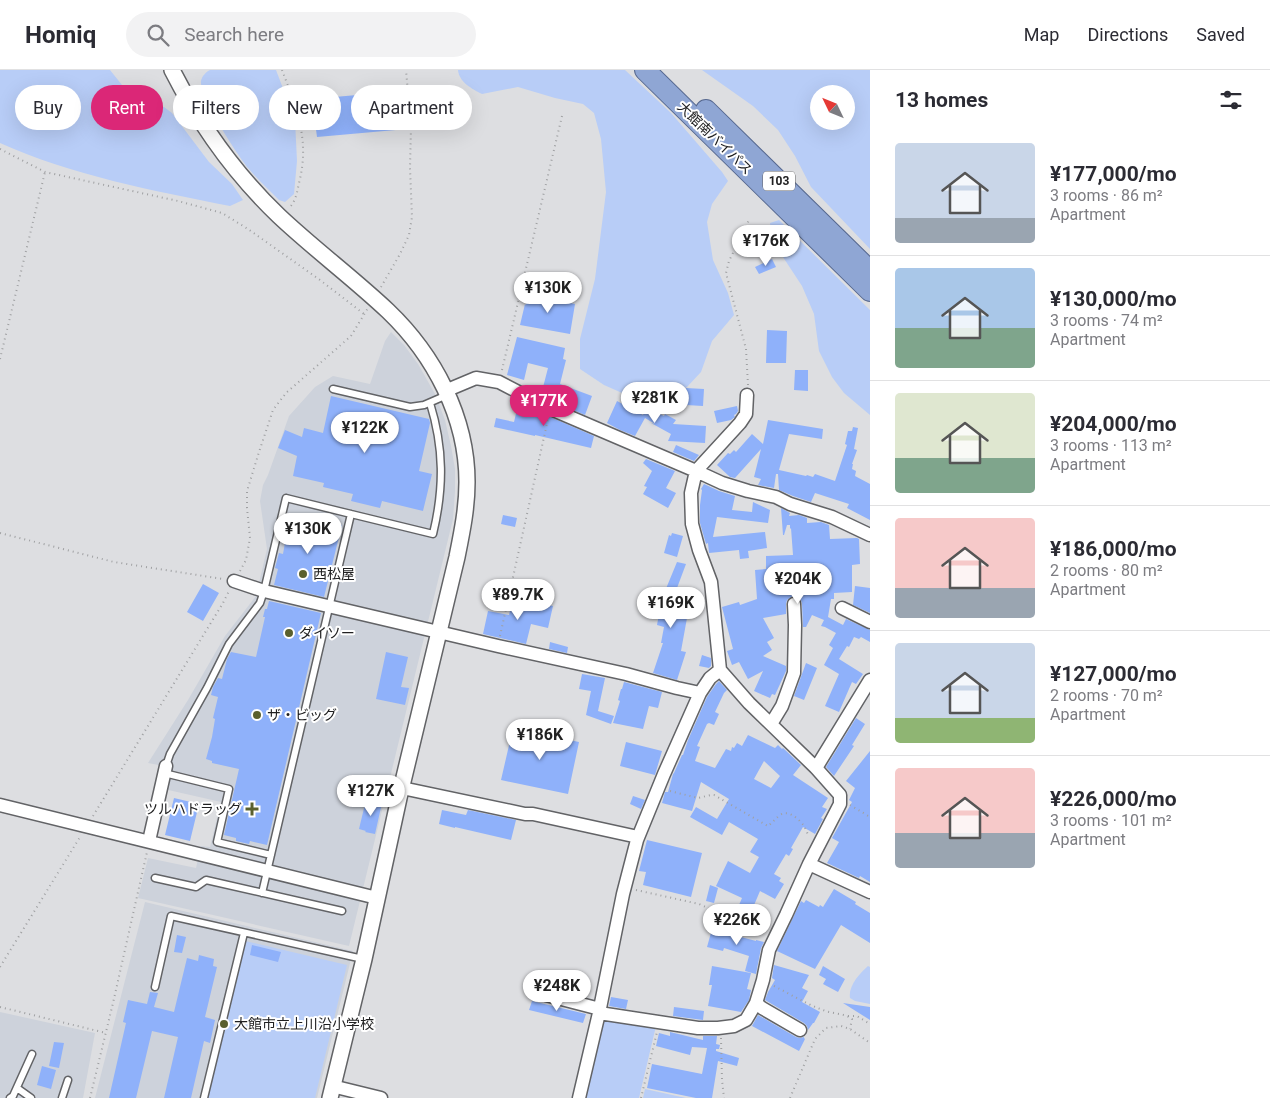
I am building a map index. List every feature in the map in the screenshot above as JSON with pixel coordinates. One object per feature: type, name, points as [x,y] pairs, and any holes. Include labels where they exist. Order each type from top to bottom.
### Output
[{"type":"highway","name":"大館南バイパス","points":[[645,70],[732,145],[816,227],[870,271]]},
{"type":"highway","name":"大館南バイパス","points":[[665,70],[732,145]]},
{"type":"highway","name":"大館南バイパス","points":[[816,227],[870,291]]},
{"type":"street","points":[[172,70],[205,128],[241,176],[280,217],[374,298],[417,342],[431,363],[446,393],[457,423],[464,452],[467,491],[464,525],[402,788],[364,960],[331,1092],[381,1098]]},
{"type":"street","points":[[446,393],[476,378],[499,382],[551,409],[696,470],[722,483],[776,497],[790,504],[832,517],[870,535]]},
{"type":"street","points":[[546,996],[599,1011],[698,1028],[734,1026],[746,1020],[756,1003],[769,950],[809,864],[840,804],[840,794],[749,703],[720,670],[711,582],[692,524],[691,493],[696,470],[740,423],[746,414],[748,395]]},
{"type":"street","points":[[234,581],[264,591],[626,674],[700,693]]},
{"type":"street","points":[[771,724],[782,706],[794,673],[794,604]]},
{"type":"street","points":[[842,608],[870,622]]},
{"type":"street","points":[[579,1098],[624,888],[638,837],[700,693],[710,678],[720,670]]},
{"type":"street","points":[[816,768],[870,680]]},
{"type":"street","points":[[149,842],[165,770]]},
{"type":"street","points":[[402,788],[638,837]]},
{"type":"street","points":[[0,805],[377,898]]},
{"type":"street","points":[[809,864],[870,892]]},
{"type":"street","points":[[756,1003],[800,1030]]},
{"type":"lane","points":[[332,389],[410,407],[430,403],[446,393]]},
{"type":"lane","points":[[271,854],[216,842],[228,789],[165,770],[170,754],[229,644],[260,603],[286,498],[434,534],[441,493],[441,468],[438,439],[430,403]]},
{"type":"lane","points":[[262,893],[351,514]]},
{"type":"lane","points":[[155,878],[196,887],[206,880],[342,911]]},
{"type":"lane","points":[[155,987],[171,916],[364,960]]},
{"type":"lane","points":[[204,1098],[244,933]]},
{"type":"lane","points":[[10,1098],[14,1096],[32,1054]]},
{"type":"lane","points":[[62,1098],[68,1080]]},
{"type":"lane","points":[[17,1088],[31,1098]]},
{"type":"path","points":[[280,217],[294,203],[303,169],[304,146],[296,107],[282,70]]},
{"type":"path","points":[[374,298],[409,235],[412,217],[411,127],[406,70]]},
{"type":"path","points":[[499,382],[562,116]]},
{"type":"path","points":[[0,149],[45,172],[178,201],[222,213],[248,229],[364,314],[351,336],[286,392],[273,410],[248,491],[247,508],[250,538],[246,560],[223,603],[0,967]]},
{"type":"path","points":[[0,359],[45,172]]},
{"type":"path","points":[[748,395],[746,349],[726,274],[729,261],[750,218]]},
{"type":"path","points":[[498,646],[551,409]]},
{"type":"path","points":[[0,533],[114,562],[234,581]]},
{"type":"path","points":[[658,787],[698,798],[711,794],[714,795],[768,826],[780,815],[792,815],[804,826],[806,833],[820,844]]},
{"type":"path","points":[[840,798],[870,817]]},
{"type":"path","points":[[90,1098],[149,842]]},
{"type":"path","points":[[624,888],[698,904],[775,938]]},
{"type":"path","points":[[763,980],[804,1002],[829,1012],[857,1016],[870,1024]]},
{"type":"path","points":[[0,1007],[106,1033]]},
{"type":"path","points":[[848,1016],[852,1020],[850,1029]]},
{"type":"path","points":[[641,1098],[659,1022]]},
{"type":"path","points":[[790,1098],[815,1039],[826,1028],[841,1026],[850,1029],[870,1043]]},
{"type":"path","points":[[721,1028],[724,1098]]},
{"type":"shaded area","points":[[0,70],[110,70],[122,85],[91,85],[91,130],[163,130],[164,107],[173,114],[173,130],[185,130],[209,162],[232,184],[243,200],[230,206],[113,181],[55,164],[0,143]]},
{"type":"shaded area","points":[[210,70],[276,70],[282,85],[269,85],[269,130],[295,130],[297,161],[294,194],[285,202],[279,200],[252,173],[223,130],[259,130],[259,85],[202,85],[204,74]]},
{"type":"shaded area","points":[[458,70],[625,70],[671,113],[722,172],[728,181],[712,204],[707,222],[713,260],[728,293],[734,315],[712,341],[701,372],[687,387],[664,400],[638,400],[604,385],[580,369],[580,339],[595,279],[606,192],[601,139],[594,113],[583,104],[518,87],[482,94],[472,88],[472,85],[467,85],[463,82]]},
{"type":"shaded area","points":[[702,70],[870,70],[870,249],[811,187],[795,156],[778,130],[753,106]]},
{"type":"shaded area","points":[[779,220],[870,310],[870,415],[844,393],[832,377],[819,351],[814,314],[802,286],[781,254],[771,231],[770,223]]},
{"type":"shaded area","points":[[391,332],[404,345],[418,364],[435,394],[445,420],[451,446],[455,469],[455,491],[453,519],[349,946],[138,898],[148,858],[196,868],[201,846],[210,847],[221,802],[164,789],[169,767],[148,763],[188,700],[225,636],[256,596],[267,549],[260,501],[263,485],[289,416],[315,387],[333,376],[370,384],[385,341]]},
{"type":"shaded area","name":"大館市立上川沿小学校","points":[[145,902],[353,951],[317,1098],[95,1098]]},
{"type":"shaded area","points":[[245,941],[347,965],[315,1098],[208,1098]]},
{"type":"shaded area","points":[[868,966],[870,967],[870,1004],[850,998],[853,984]]},
{"type":"shaded area","points":[[0,1012],[95,1033],[83,1098],[0,1098]]},
{"type":"shaded area","points":[[601,1017],[656,1026],[639,1098],[582,1098]]},
{"type":"shaded area","points":[[645,1089],[686,1098],[643,1098]]},
{"type":"building","points":[[341,96],[351,96],[351,130],[396,130],[317,137],[316,130],[341,130]]},
{"type":"building","points":[[772,259],[776,267],[759,274],[755,267]]},
{"type":"building","points":[[529,292],[575,304],[570,334],[520,325]]},
{"type":"building","points":[[767,330],[787,331],[786,363],[766,363]]},
{"type":"building","points":[[517,337],[565,348],[563,359],[566,360],[560,384],[592,396],[585,415],[566,407],[568,402],[550,399],[541,395],[548,368],[528,363],[524,380],[507,375]]},
{"type":"building","points":[[795,370],[808,370],[808,391],[794,390]]},
{"type":"building","points":[[686,388],[704,389],[703,406],[686,405]]},
{"type":"building","points":[[331,396],[429,419],[430,423],[419,471],[432,474],[423,511],[382,501],[380,508],[351,501],[353,494],[323,487],[324,483],[293,476],[297,456],[278,448],[285,430],[302,437],[304,428],[323,433]]},
{"type":"building","points":[[519,401],[594,436],[591,448],[494,427],[496,418],[514,422]]},
{"type":"building","points":[[617,401],[643,415],[646,407],[664,416],[665,414],[676,420],[673,424],[706,426],[705,443],[668,441],[671,434],[645,418],[635,436],[620,430],[607,423]]},
{"type":"building","points":[[737,406],[738,411],[734,415],[735,417],[731,420],[717,423],[714,411]]},
{"type":"building","points":[[768,420],[823,429],[822,439],[789,434],[779,470],[813,477],[815,474],[835,481],[847,445],[845,444],[848,431],[852,431],[853,427],[858,428],[854,449],[857,450],[852,469],[856,471],[855,476],[870,484],[870,520],[847,508],[849,504],[815,493],[811,502],[779,490],[778,474],[776,474],[774,488],[758,485],[761,479],[754,477],[761,449],[735,478],[730,477],[717,465],[728,453],[730,454],[734,450],[736,452],[752,434],[763,444]]},
{"type":"building","points":[[676,445],[699,455],[694,461],[673,452]]},
{"type":"building","points":[[646,459],[675,471],[666,488],[676,493],[668,508],[643,494],[647,487],[644,486],[652,471],[643,463]]},
{"type":"building","points":[[704,484],[735,496],[732,510],[752,512],[753,502],[770,510],[768,523],[717,517],[713,537],[765,532],[767,548],[748,551],[749,558],[740,559],[739,550],[709,553],[708,543],[706,544],[700,523],[701,489]]},
{"type":"building","points":[[781,508],[790,513],[789,516],[799,515],[807,518],[807,523],[821,522],[829,525],[830,539],[859,539],[860,564],[852,565],[852,592],[834,593],[828,617],[843,625],[846,619],[870,630],[870,642],[861,637],[859,639],[854,637],[849,647],[847,646],[839,659],[863,674],[856,684],[852,682],[839,712],[825,706],[839,674],[824,665],[833,648],[829,645],[836,633],[821,626],[824,620],[812,615],[806,627],[803,627],[802,604],[798,597],[793,596],[787,600],[786,614],[763,618],[774,638],[767,642],[772,650],[763,656],[786,666],[786,671],[775,695],[772,694],[770,698],[754,691],[763,671],[748,679],[739,662],[732,665],[727,651],[733,649],[722,607],[739,602],[740,605],[757,599],[755,570],[766,569],[766,556],[793,555],[790,525],[787,525],[783,535]]},
{"type":"building","points":[[292,513],[342,525],[324,597],[274,585],[278,569],[275,568],[279,553],[283,554],[286,537],[284,536]]},
{"type":"building","points":[[503,515],[517,518],[515,527],[501,524]]},
{"type":"building","points":[[672,533],[683,536],[677,557],[664,553],[669,535],[671,536]]},
{"type":"building","points":[[677,562],[686,564],[677,588],[683,590],[673,616],[687,618],[681,651],[686,652],[677,680],[653,673],[663,643],[661,643],[664,627],[657,625],[660,609],[658,608]]},
{"type":"building","points":[[203,584],[219,593],[203,621],[187,612]]},
{"type":"building","points":[[855,586],[870,588],[870,613],[853,605]]},
{"type":"building","points":[[513,598],[553,606],[548,628],[531,624],[526,644],[483,634],[488,611],[509,615]]},
{"type":"building","points":[[269,601],[321,613],[267,845],[250,841],[249,844],[236,841],[236,838],[224,835],[239,769],[212,763],[212,761],[206,759],[212,737],[215,719],[213,718],[218,697],[211,695],[213,687],[218,678],[222,679],[227,659],[231,652],[256,657],[265,617],[263,617]]},
{"type":"building","points":[[550,642],[568,647],[567,653],[549,649]]},
{"type":"building","points":[[386,652],[408,657],[401,687],[409,688],[405,705],[376,699]]},
{"type":"building","points":[[702,655],[711,658],[711,666],[709,668],[699,666]]},
{"type":"building","points":[[806,663],[817,668],[804,700],[794,696]]},
{"type":"building","points":[[582,674],[605,678],[598,711],[614,716],[611,724],[586,715],[591,691],[579,689]]},
{"type":"building","points":[[719,681],[727,690],[715,712],[719,714],[714,725],[707,724],[697,746],[700,747],[695,761],[715,768],[726,749],[731,751],[732,747],[734,748],[737,743],[742,746],[748,735],[775,748],[778,745],[783,748],[801,765],[793,775],[828,798],[822,807],[827,809],[821,818],[823,819],[815,834],[803,827],[791,848],[793,849],[789,856],[786,854],[774,874],[781,878],[779,881],[784,884],[775,899],[760,891],[749,917],[736,912],[742,898],[716,886],[728,861],[750,873],[759,857],[750,852],[758,839],[729,822],[722,835],[690,817],[696,807],[717,819],[729,799],[701,782],[692,811],[662,803],[665,792],[668,792],[673,774],[707,697]],"holes":[[[764,761],[780,776],[771,788],[754,779]]]},
{"type":"building","points":[[624,682],[662,692],[658,708],[649,706],[643,729],[613,723]]},
{"type":"building","points":[[856,718],[865,724],[852,745],[854,746],[834,776],[826,767]]},
{"type":"building","points":[[513,728],[579,742],[568,794],[501,780]]},
{"type":"building","points":[[626,742],[662,751],[655,775],[620,766]]},
{"type":"building","points":[[870,751],[870,882],[827,863],[839,842],[832,838],[852,802],[849,800],[855,788],[846,781]]},
{"type":"building","points":[[633,796],[645,800],[641,809],[630,804]]},
{"type":"building","points":[[174,798],[199,804],[190,841],[165,835]]},
{"type":"building","points":[[366,800],[382,803],[375,834],[359,829]]},
{"type":"building","points":[[442,810],[466,815],[468,810],[516,820],[511,840],[439,824]]},
{"type":"building","points":[[647,840],[702,853],[691,897],[643,885],[646,872],[639,871]]},
{"type":"building","points":[[710,885],[718,888],[714,903],[706,901]]},
{"type":"building","points":[[834,889],[870,913],[870,943],[841,925],[815,969],[777,951],[801,901],[804,903],[806,900],[819,907],[820,905],[823,907]]},
{"type":"building","points":[[714,922],[722,924],[720,933],[764,942],[756,974],[745,971],[749,956],[724,948],[723,951],[707,947]]},
{"type":"building","points":[[177,935],[186,937],[182,953],[174,952]]},
{"type":"building","points":[[252,945],[281,952],[278,962],[250,955]]},
{"type":"building","points":[[199,955],[214,959],[213,966],[217,967],[205,1017],[215,1020],[210,1043],[204,1041],[191,1098],[164,1098],[178,1037],[152,1031],[136,1098],[109,1098],[126,1023],[123,1022],[128,1000],[147,1004],[150,992],[158,993],[154,1007],[174,1012],[187,958],[198,961]]},
{"type":"building","points":[[774,965],[809,975],[802,988],[808,991],[802,1002],[820,1012],[808,1030],[804,1023],[765,1000],[775,980],[772,978]]},
{"type":"building","points":[[712,966],[751,973],[747,989],[751,990],[749,1000],[741,1012],[708,1006],[712,985],[709,985]]},
{"type":"building","points":[[823,966],[845,979],[838,992],[823,984],[826,979],[819,975]]},
{"type":"building","points":[[611,997],[628,1000],[626,1009],[609,1006]]},
{"type":"building","points":[[532,1001],[586,1014],[583,1023],[529,1010]]},
{"type":"building","points":[[843,1003],[870,1007],[870,1020]]},
{"type":"building","points":[[674,1007],[704,1011],[703,1020],[673,1016]]},
{"type":"building","points":[[758,1015],[796,1037],[804,1037],[805,1039],[799,1051],[752,1026]]},
{"type":"building","points":[[670,1032],[703,1040],[703,1036],[717,1036],[716,1044],[720,1045],[716,1051],[739,1058],[737,1066],[718,1061],[712,1098],[696,1098],[647,1088],[652,1064],[702,1074],[707,1048],[692,1047],[690,1055],[656,1046],[659,1033],[670,1036]]},
{"type":"building","points":[[54,1042],[64,1043],[59,1068],[49,1066]]},
{"type":"building","points":[[42,1066],[56,1070],[51,1089],[37,1085]]},
{"type":"place","name":"西松屋","points":[[303,574]]},
{"type":"place","name":"ダイソー","points":[[289,633]]},
{"type":"place","name":"ザ・ビッグ","points":[[257,715]]},
{"type":"place","name":"ツルハドラッグ","points":[[252,809]]},
{"type":"place","name":"大館市立上川沿小学校","points":[[224,1024]]}]
